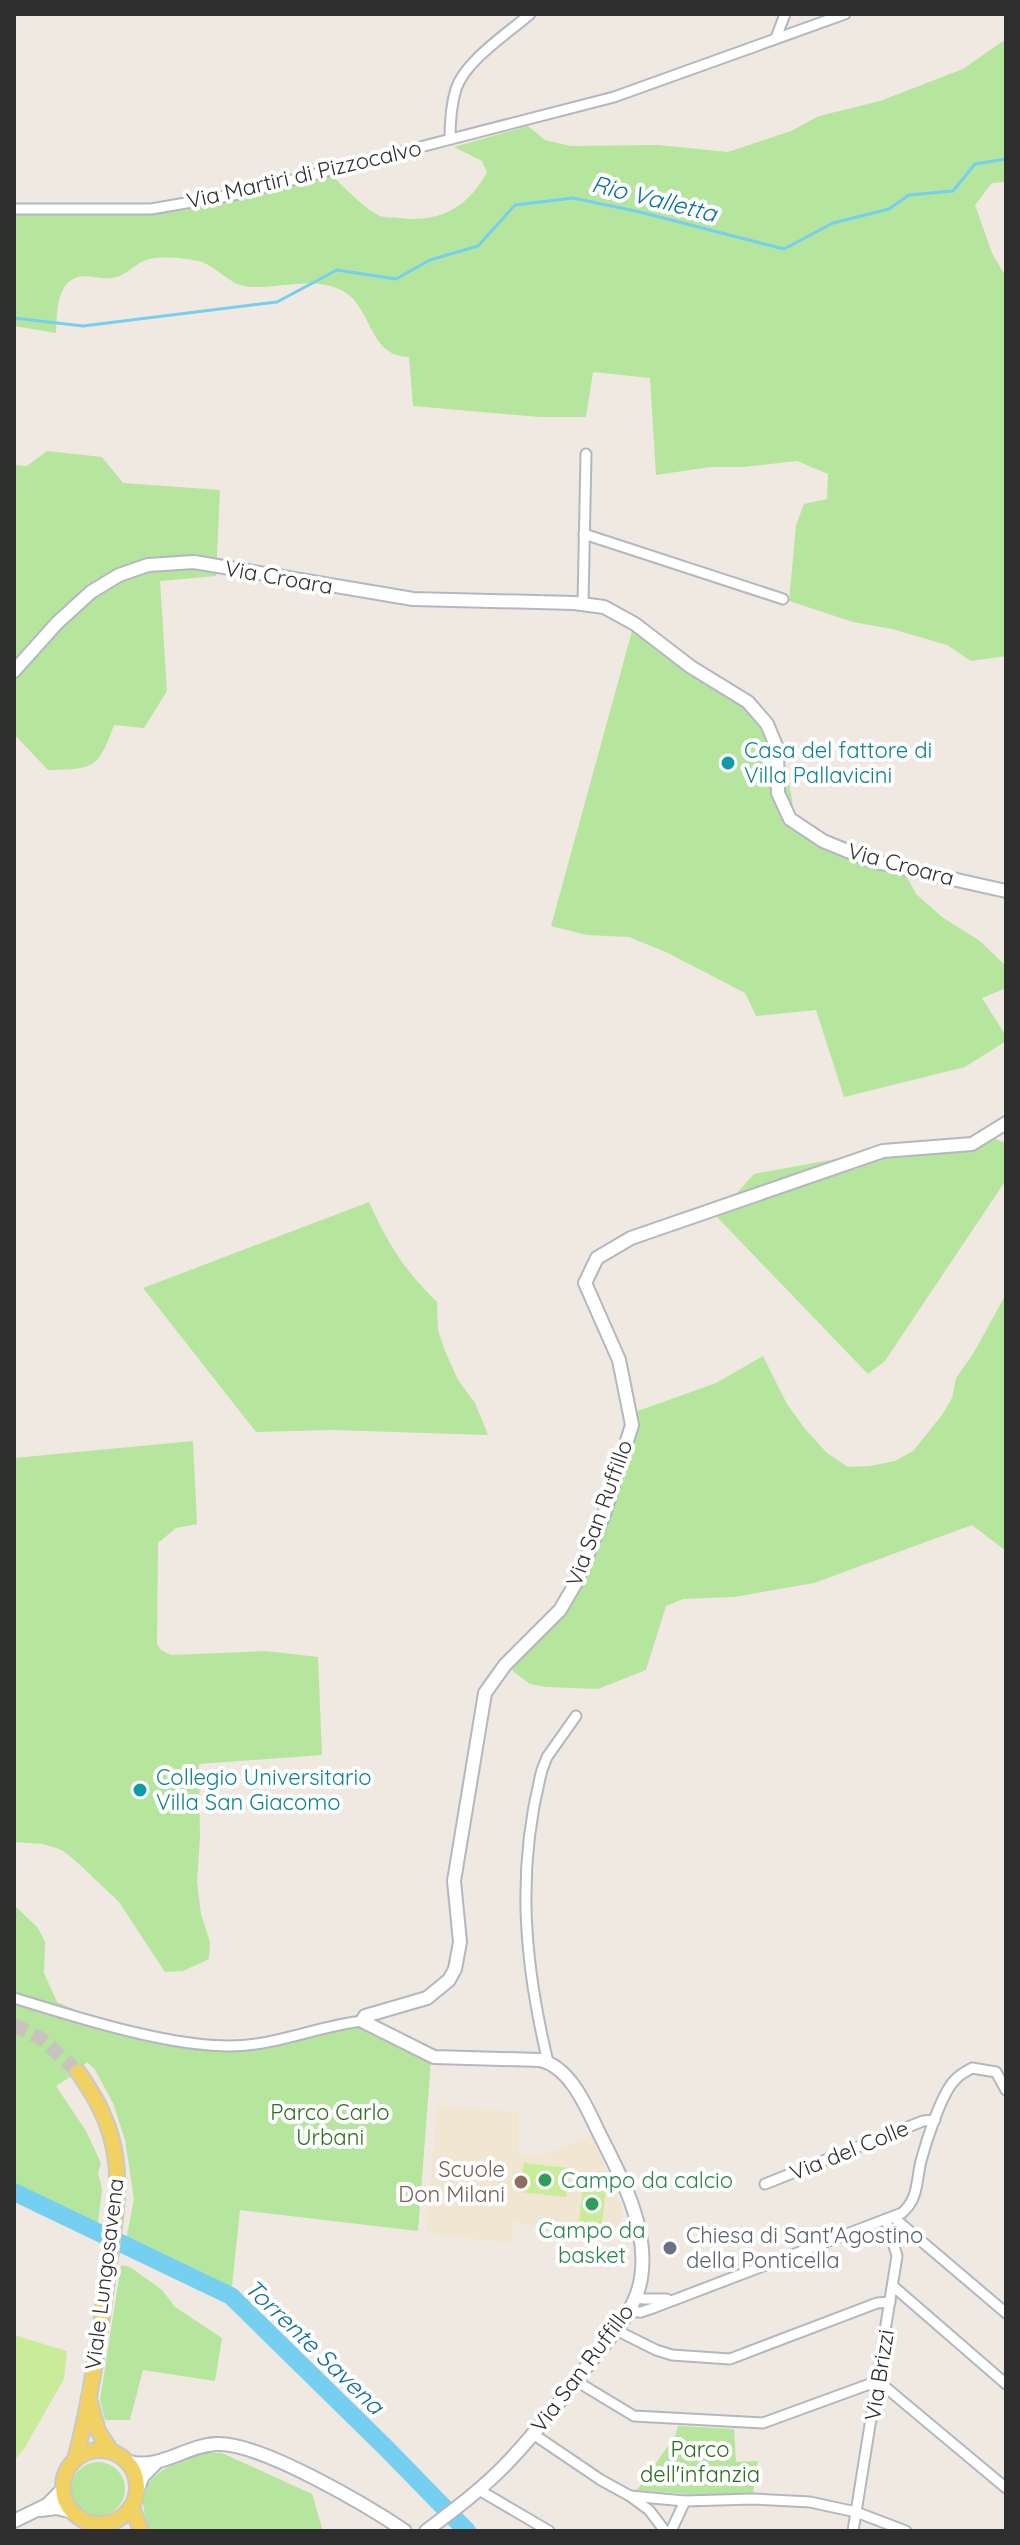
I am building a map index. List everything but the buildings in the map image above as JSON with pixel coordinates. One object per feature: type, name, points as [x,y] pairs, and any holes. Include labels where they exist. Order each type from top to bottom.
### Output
[{"type":"main road","name":"Viale Lungosavena","points":[[75,2460],[103,2312],[115,2218],[116,2166],[109,2129],[97,2099],[78,2072]]},
{"type":"main road","name":"Viale Lungosavena","points":[[89,2390],[98,2431],[111,2451]]},
{"type":"main road","points":[[109,2524],[132,2508],[138,2488],[137,2478],[129,2462],[111,2451],[91,2451],[75,2460],[66,2473],[63,2489],[68,2505],[89,2523],[109,2524],[127,2531]]},
{"type":"main road","points":[[132,2508],[141,2531]]},
{"type":"street","name":"Via Martiri di Pizzocalvo","points":[[450,139],[450,117],[456,87],[469,66],[530,14]]},
{"type":"street","points":[[776,38],[785,14]]},
{"type":"street","name":"Via Martiri di Pizzocalvo","points":[[14,209],[151,209],[238,194],[614,97],[845,14]]},
{"type":"street","points":[[583,604],[586,454]]},
{"type":"street","points":[[584,534],[783,599]]},
{"type":"street","name":"Via Croara","points":[[14,671],[57,623],[91,592],[119,575],[148,565],[194,562],[413,599],[604,607],[635,624],[691,667],[748,702],[767,724],[777,748],[778,793],[790,819],[823,841],[872,861],[1006,891]]},
{"type":"street","name":"Via San Ruffillo","points":[[362,2021],[365,2016],[427,1998],[449,1980],[455,1969],[460,1942],[454,1881],[485,1693],[505,1665],[560,1610],[577,1581],[604,1514],[632,1425],[619,1360],[585,1283],[597,1258],[631,1238],[883,1151],[972,1144],[1006,1123]]},
{"type":"street","points":[[14,1998],[143,2033],[186,2041],[230,2046],[281,2039],[332,2025],[362,2021],[434,2057],[548,2062],[529,1967],[525,1878],[542,1770],[547,1757],[576,1716]]},
{"type":"street","name":"Via San Ruffillo","points":[[426,2531],[479,2490],[509,2461],[616,2330],[636,2296],[642,2264],[629,2192],[572,2084],[548,2062]]},
{"type":"street","name":"Via del Colle","points":[[629,2312],[641,2312],[906,2210],[917,2193],[920,2164],[935,2120],[954,2080],[972,2068],[996,2072],[1006,2090]]},
{"type":"street","name":"Via del Colle","points":[[765,2184],[923,2121],[935,2120]]},
{"type":"street","points":[[889,2218],[1006,2313]]},
{"type":"street","name":"Via Brizzi","points":[[853,2531],[897,2256],[889,2218]]},
{"type":"street","points":[[893,2286],[1006,2384]]},
{"type":"street","name":"Via del Colle","points":[[636,2296],[643,2299],[675,2299]]},
{"type":"street","points":[[616,2330],[672,2355],[730,2359],[877,2303],[890,2302]]},
{"type":"street","points":[[576,2381],[634,2416],[763,2423],[878,2381],[1006,2488]]},
{"type":"street","points":[[533,2434],[630,2496],[649,2510],[665,2531]]},
{"type":"street","points":[[129,2462],[146,2465],[210,2444],[243,2447],[372,2508],[405,2531]]},
{"type":"street","points":[[138,2488],[143,2476],[157,2462]]},
{"type":"street","points":[[14,2521],[38,2511],[63,2489]]},
{"type":"street","points":[[479,2490],[549,2531]]},
{"type":"street","points":[[630,2496],[685,2501],[753,2499],[810,2502],[856,2512],[906,2531]]},
{"type":"street","points":[[671,2531],[685,2501]]},
{"type":"street","points":[[38,2511],[56,2508],[73,2512]]},
{"type":"shaded area","name":"Scuole Don Milani","points":[[437,2105],[519,2112],[519,2155],[546,2154],[591,2136],[623,2209],[616,2234],[513,2220],[511,2243],[426,2233]]},
{"type":"green space","points":[[1006,39],[1006,182],[992,183],[975,205],[992,253],[1006,277],[1006,656],[971,661],[947,645],[892,629],[853,622],[789,601],[796,525],[804,504],[827,499],[828,474],[797,461],[710,467],[656,475],[650,378],[593,372],[586,417],[540,417],[413,406],[409,357],[386,349],[360,308],[343,291],[310,283],[244,286],[212,267],[180,258],[149,259],[116,277],[90,276],[70,281],[60,298],[56,333],[14,326],[14,208],[120,210],[171,203],[322,166],[358,201],[380,216],[427,218],[461,204],[487,172],[482,161],[454,147],[528,126],[545,140],[571,146],[658,145],[728,152],[791,131],[819,116],[880,101],[963,69]]},
{"type":"green space","points":[[47,451],[102,457],[123,483],[220,490],[216,576],[160,581],[167,691],[144,728],[114,725],[98,758],[92,764],[75,769],[48,770],[14,734],[14,465],[27,466]]},
{"type":"green space","points":[[634,624],[746,706],[772,729],[787,770],[794,813],[809,829],[906,875],[916,894],[942,917],[980,941],[1005,965],[1006,988],[982,998],[1006,1036],[1006,1041],[965,1067],[844,1097],[816,1010],[756,1016],[745,993],[666,952],[629,937],[587,935],[551,926]]},
{"type":"green space","points":[[984,1135],[1006,1143],[1006,1180],[885,1361],[868,1374],[716,1216],[754,1174]]},
{"type":"green space","points":[[369,1202],[398,1256],[437,1302],[438,1330],[445,1351],[458,1380],[475,1403],[488,1435],[332,1430],[256,1432],[143,1288]]},
{"type":"green space","points":[[1006,1294],[1006,1551],[972,1525],[814,1583],[734,1597],[683,1599],[666,1606],[646,1670],[598,1689],[530,1684],[514,1672],[503,1657],[570,1593],[635,1412],[716,1383],[763,1356],[787,1404],[827,1453],[848,1467],[895,1461],[913,1451],[942,1415],[952,1398],[956,1378]]},
{"type":"green space","points":[[193,1441],[197,1524],[176,1528],[158,1543],[157,1644],[171,1655],[265,1651],[318,1657],[322,1755],[199,1764],[197,1882],[201,1914],[210,1942],[209,1959],[183,1971],[165,1972],[119,1902],[77,1862],[62,1850],[43,1844],[14,1842],[14,1458]]},
{"type":"green space","name":"Parco Carlo Urbani","points":[[14,1905],[38,1928],[45,1942],[44,1973],[57,2002],[105,2023],[142,2033],[230,2046],[281,2039],[349,2019],[431,2060],[418,2231],[240,2210],[231,2296],[125,2245],[134,2199],[125,2140],[113,2103],[95,2070],[87,2062],[56,2086],[86,2131],[101,2163],[98,2173],[102,2189],[97,2232],[14,2192]]},
{"type":"green space","name":"Campo da calcio","points":[[524,2163],[569,2168],[566,2197],[520,2192]]},
{"type":"green space","name":"Campo da basket","points":[[583,2184],[606,2187],[602,2224],[579,2221]]},
{"type":"green space","points":[[121,2265],[130,2267],[162,2290],[175,2307],[222,2338],[215,2381],[143,2370],[130,2420],[105,2420],[100,2400]]},
{"type":"green space","points":[[14,2335],[67,2351],[64,2379],[14,2461]]},
{"type":"green space","name":"Parco dell'infanzia","points":[[678,2426],[734,2429],[736,2462],[758,2461],[753,2494],[699,2495],[637,2490],[675,2436]]},
{"type":"green space","points":[[206,2453],[222,2453],[312,2494],[323,2531],[150,2531],[143,2499],[154,2477],[176,2463]]},
{"type":"green space","points":[[98,2462],[117,2470],[125,2489],[117,2508],[98,2516],[79,2508],[71,2489],[79,2470]]},
{"type":"waterway","name":"Rio Valletta","points":[[14,318],[83,326],[277,302],[337,270],[396,279],[430,260],[478,246],[515,205],[573,198],[784,249],[833,223],[889,209],[909,195],[953,191],[975,164],[1006,159]]},
{"type":"waterway","name":"Torrente Savena","points":[[14,2192],[231,2296],[467,2531]]},
{"type":"tunnel","points":[[14,2025],[42,2039],[78,2072]]},
{"type":"place","name":"Casa del fattore di Villa Pallavicini","points":[[728,763]]},
{"type":"place","name":"Collegio Universitario Villa San Giacomo","points":[[140,1790]]},
{"type":"place","name":"Campo da calcio","points":[[545,2180]]},
{"type":"place","name":"Scuole Don Milani","points":[[521,2182]]},
{"type":"place","name":"Campo da basket","points":[[592,2204]]},
{"type":"place","name":"Chiesa di Sant'Agostino della Ponticella","points":[[670,2248]]}]
